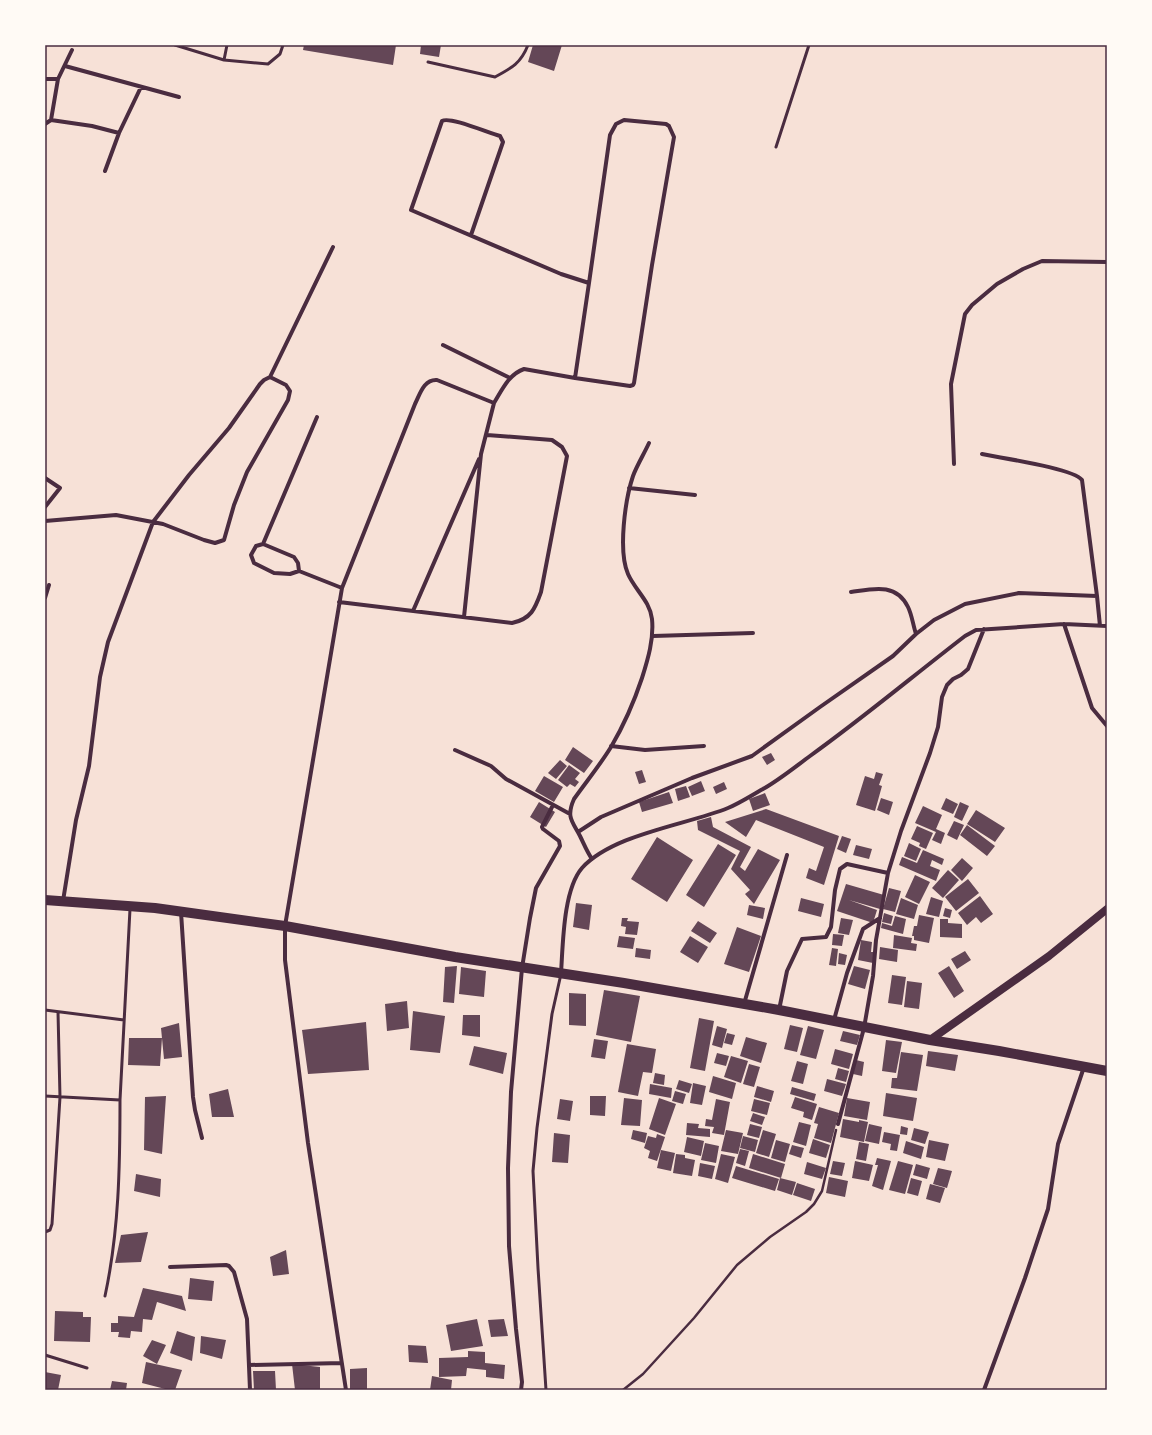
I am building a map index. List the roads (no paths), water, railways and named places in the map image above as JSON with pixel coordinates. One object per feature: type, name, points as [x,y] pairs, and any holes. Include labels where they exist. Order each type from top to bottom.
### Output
[{"type":"main road","points":[[45,900],[181,912],[285,926],[524,968],[624,983],[779,1010],[864,1028],[930,1040],[999,1050],[1107,1071]]},
{"type":"main road","points":[[930,1040],[1049,956],[1107,909]]},
{"type":"street","points":[[51,120],[58,79],[72,50]]},
{"type":"street","points":[[65,66],[179,97]]},
{"type":"street","points":[[45,79],[58,79]]},
{"type":"street","points":[[105,171],[141,87]]},
{"type":"street","points":[[45,124],[51,120],[92,126],[120,134]]},
{"type":"street","points":[[471,235],[503,142],[500,136],[456,121],[444,120],[442,121],[411,210],[562,274],[589,283]]},
{"type":"street","points":[[413,611],[481,454],[494,403],[510,378],[524,369],[575,378],[630,386],[633,385],[674,137],[669,126],[666,124],[624,120],[616,124],[610,135],[575,378]]},
{"type":"street","points":[[63,901],[76,820],[89,766],[100,677],[108,642],[153,522],[189,475],[229,428],[260,384],[270,377],[333,247]]},
{"type":"street","points":[[954,464],[951,384],[965,314],[972,305],[997,284],[1023,269],[1042,261],[1107,262]]},
{"type":"street","points":[[442,345],[510,378]]},
{"type":"street","points":[[45,521],[116,515],[153,522],[215,543],[224,540],[234,506],[247,472],[288,400],[290,392],[286,385],[270,377]]},
{"type":"street","points":[[346,1390],[307,1135],[285,960],[285,926],[342,588],[415,404],[426,382],[432,379],[494,403]]},
{"type":"street","points":[[263,544],[317,417]]},
{"type":"street","points":[[339,602],[427,614],[512,623],[522,621],[528,617],[536,605],[541,592],[567,456],[562,447],[552,440],[487,435]]},
{"type":"street","points":[[592,859],[578,832],[572,824],[570,808],[574,799],[611,746],[633,704],[647,663],[652,636],[652,617],[647,601],[632,583],[625,568],[622,545],[629,488],[649,443]]},
{"type":"street","points":[[464,617],[481,454]]},
{"type":"street","points":[[982,454],[1060,470],[1079,476],[1082,480],[1100,626]]},
{"type":"street","points":[[45,478],[60,488],[45,507]]},
{"type":"street","points":[[629,488],[695,496]]},
{"type":"street","points":[[299,571],[298,563],[294,557],[263,544],[256,546],[251,555],[254,563],[274,572],[290,574],[299,571],[342,588]]},
{"type":"street","points":[[45,598],[49,585]]},
{"type":"street","points":[[850,592],[876,588],[888,589],[902,597],[908,607],[916,634]]},
{"type":"street","points":[[578,832],[600,817],[692,778],[752,756],[893,656],[916,634],[934,620],[964,604],[1020,592],[1097,596]]},
{"type":"street","points":[[1064,624],[1092,708],[1107,726]]},
{"type":"street","points":[[559,973],[570,892],[581,869],[592,859],[629,840],[729,808],[765,788],[846,731],[965,636],[976,630],[1064,624],[1107,626]]},
{"type":"street","points":[[838,1124],[864,1028],[873,976],[876,940],[888,873],[901,831],[938,728],[942,697],[947,685],[968,669],[984,629]]},
{"type":"street","points":[[652,636],[753,633]]},
{"type":"street","points":[[611,746],[644,750],[704,746]]},
{"type":"street","points":[[455,750],[491,766],[506,779],[570,814]]},
{"type":"street","points":[[521,1390],[522,1382],[509,1246],[508,1168],[511,1092],[524,968],[536,888],[560,846],[559,841],[542,829],[553,805]]},
{"type":"street","points":[[744,1004],[787,855]]},
{"type":"street","points":[[779,1010],[787,971],[802,939],[826,937],[831,927],[840,869],[847,864],[888,873]]},
{"type":"street","points":[[181,912],[194,1110],[202,1138]]},
{"type":"street","points":[[834,1021],[847,973],[863,929],[880,918]]},
{"type":"street","points":[[984,1390],[1025,1278],[1048,1209],[1058,1144],[1084,1067]]},
{"type":"street","points":[[170,1267],[226,1265],[234,1272],[247,1319],[250,1390]]},
{"type":"street","points":[[249,1365],[342,1362]]},
{"type":"lane","points":[[175,45],[224,60],[268,64],[280,54],[283,45]]},
{"type":"lane","points":[[224,60],[227,45]]},
{"type":"lane","points":[[428,62],[495,77],[513,68],[525,52],[528,45]]},
{"type":"lane","points":[[776,147],[809,45]]},
{"type":"lane","points":[[105,1296],[111,1267],[116,1226],[120,1144],[120,1100],[130,907]]},
{"type":"lane","points":[[546,1390],[538,1268],[534,1171],[537,1128],[559,973]]},
{"type":"lane","points":[[45,1010],[124,1020]]},
{"type":"lane","points":[[45,1232],[50,1230],[52,1224],[60,1097],[58,1012]]},
{"type":"lane","points":[[45,1096],[120,1100]]},
{"type":"lane","points":[[45,1355],[87,1368]]}]
